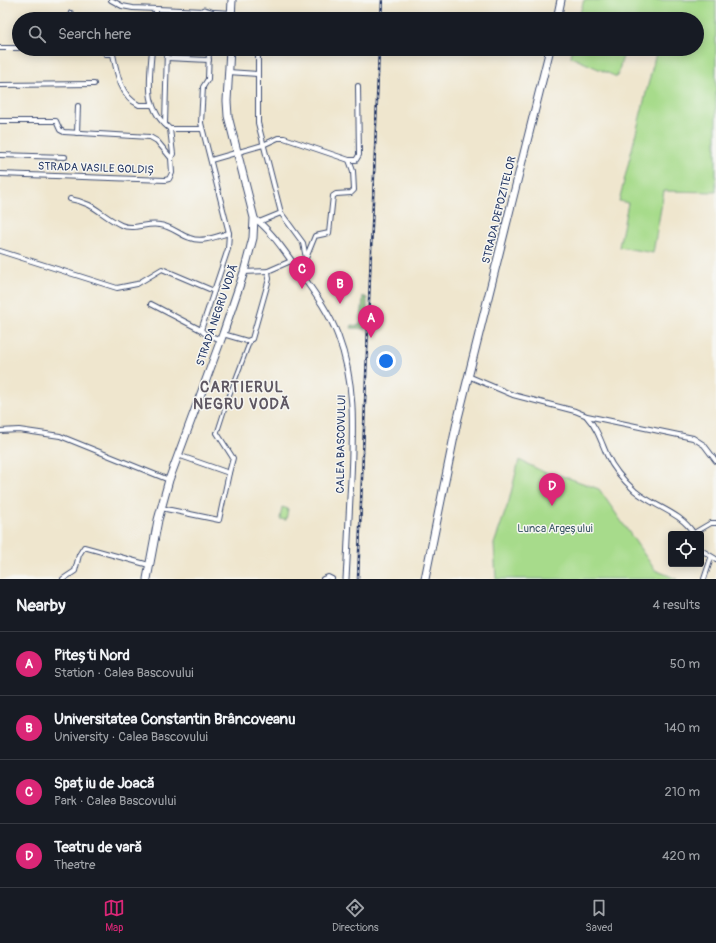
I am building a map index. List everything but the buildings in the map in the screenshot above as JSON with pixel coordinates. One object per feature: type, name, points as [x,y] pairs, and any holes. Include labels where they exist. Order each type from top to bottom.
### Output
[{"type":"main road","points":[[231,12],[232,0]]},
{"type":"main road","points":[[558,12],[561,0]]},
{"type":"main road","name":"STRADA NEGRU VODĂ","points":[[147,579],[161,508],[169,480],[222,337],[244,272],[257,220],[237,153],[228,116],[229,56]]},
{"type":"main road","name":"STRADA DEPOZITELOR","points":[[425,579],[450,450],[548,56]]},
{"type":"street","points":[[111,0],[128,7],[209,12]]},
{"type":"street","points":[[0,48],[12,48]]},
{"type":"street","points":[[114,56],[120,81],[128,97],[139,105],[152,105]]},
{"type":"street","points":[[152,56],[150,95],[152,105],[165,125],[170,129],[202,129]]},
{"type":"street","points":[[201,330],[228,249],[229,233],[202,129],[201,118],[203,87],[208,79],[209,56]]},
{"type":"street","points":[[258,56],[258,114],[263,145],[281,213],[303,243],[306,258],[305,280]]},
{"type":"street","points":[[165,125],[167,58],[209,60]]},
{"type":"street","points":[[228,72],[258,74]]},
{"type":"street","points":[[0,85],[94,84]]},
{"type":"street","points":[[211,160],[263,145],[278,138],[284,138],[349,160],[358,158],[358,86]]},
{"type":"street","points":[[77,133],[78,106]]},
{"type":"street","points":[[0,121],[56,121],[61,131],[150,137],[157,141],[170,158],[173,154],[170,129]]},
{"type":"street","points":[[0,155],[65,157]]},
{"type":"street","name":"STRADA VASILE GOLDIȘ","points":[[0,174],[164,180],[169,179],[172,174],[170,158]]},
{"type":"street","points":[[306,258],[315,236],[329,233],[333,196],[336,194],[351,193],[354,190],[354,171],[349,160]]},
{"type":"street","points":[[70,199],[89,204],[122,226],[129,228],[159,224],[191,239],[197,240],[229,233]]},
{"type":"street","points":[[257,220],[281,213]]},
{"type":"street","name":"CALEA BASCOVULUI","points":[[257,220],[291,261],[332,321],[343,350],[351,382],[353,413],[346,579]]},
{"type":"street","points":[[254,232],[264,227]]},
{"type":"street","points":[[0,251],[117,288],[137,284],[162,269],[214,291]]},
{"type":"street","points":[[244,272],[268,271],[291,261]]},
{"type":"street","points":[[161,508],[219,520],[233,458],[217,433],[228,399],[252,339],[267,286],[268,271]]},
{"type":"street","points":[[151,304],[204,333],[250,341]]},
{"type":"street","points":[[468,376],[513,395],[575,411],[587,416],[693,438],[704,445],[716,462]]},
{"type":"street","points":[[587,416],[608,456],[624,480],[636,491],[677,516],[690,527],[692,531]]},
{"type":"street","points":[[0,431],[19,430],[60,436],[169,480]]},
{"type":"street","points":[[178,455],[229,473]]},
{"type":"street","points":[[699,531],[711,524],[716,523]]},
{"type":"street","points":[[63,579],[75,570],[78,555],[84,547],[149,564]]},
{"type":"street","points":[[704,552],[714,558],[704,579]]},
{"type":"street","points":[[323,579],[328,577],[332,579]]},
{"type":"green space","points":[[584,0],[716,0],[716,192],[664,191],[653,253],[619,247],[628,203],[619,201],[655,56],[704,56],[704,12],[580,12]]},
{"type":"green space","points":[[571,56],[623,56],[617,77]]},
{"type":"green space","points":[[363,296],[367,298],[367,320],[364,322],[366,329],[351,328],[352,325],[358,326],[361,322]]},
{"type":"green space","name":"Lunca Argeșului","points":[[519,460],[546,473],[566,477],[599,489],[655,570],[677,579],[496,579],[494,544],[509,501]]},
{"type":"green space","points":[[282,507],[288,509],[286,520],[280,519]]},
{"type":"railway","points":[[381,12],[382,0]]},
{"type":"railway","points":[[358,579],[379,56]]},
{"type":"place","name":"Spațiu de Joacă","points":[[302,289]]},
{"type":"place","name":"Universitatea Constantin Brâncoveanu","points":[[340,304]]},
{"type":"place","name":"Pitești Nord","points":[[371,338]]},
{"type":"place","name":"Teatru de vară","points":[[552,506]]},
{"type":"district","name":"CARTIERUL NEGRU VODĂ","points":[[242,396]]}]
